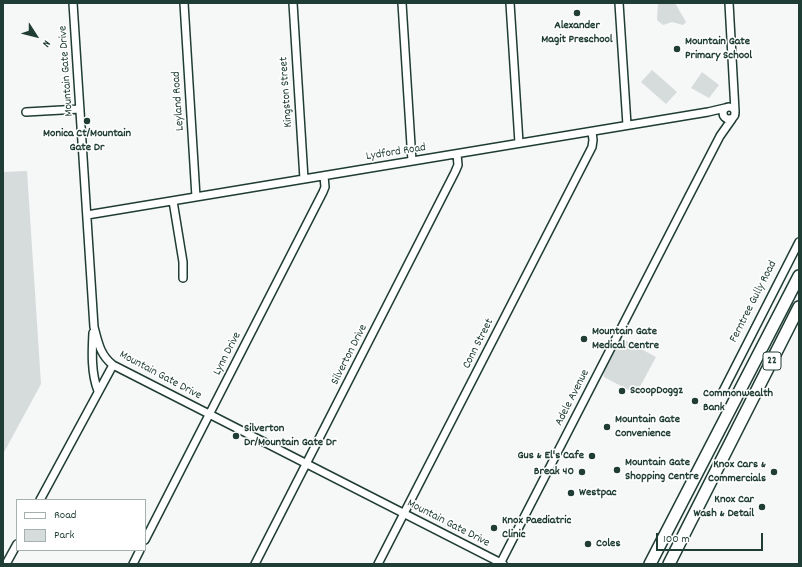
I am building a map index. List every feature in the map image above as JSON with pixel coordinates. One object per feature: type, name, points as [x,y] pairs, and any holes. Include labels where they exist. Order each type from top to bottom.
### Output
[{"type":"main road","name":"22","points":[[650,564],[799,276]]},
{"type":"main road","name":"22","points":[[669,564],[799,307]]},
{"type":"main road","points":[[763,347],[776,354]]},
{"type":"street","name":"Mountain Gate Drive","points":[[73,3],[94,327],[102,353],[113,365],[501,564]]},
{"type":"street","name":"Leyland Road","points":[[184,3],[196,197]]},
{"type":"street","name":"Kingston Street","points":[[293,3],[304,179]]},
{"type":"street","points":[[402,3],[412,161]]},
{"type":"street","points":[[510,3],[519,143]]},
{"type":"street","points":[[619,3],[627,125]]},
{"type":"street","name":"Adele Avenue","points":[[720,136],[735,89],[729,3]]},
{"type":"street","points":[[26,112],[80,109]]},
{"type":"street","name":"Lydford Road","points":[[87,215],[627,125],[708,112],[727,111]]},
{"type":"street","name":"Adele Avenue","points":[[501,564],[720,136],[735,116],[727,111]]},
{"type":"street","name":"Conn Street","points":[[378,564],[592,146],[592,132]]},
{"type":"street","name":"Silverton Drive","points":[[255,564],[455,172],[458,165],[457,154]]},
{"type":"street","name":"Lynn Drive","points":[[146,538],[324,192],[324,176]]},
{"type":"street","points":[[173,201],[183,262],[183,278]]},
{"type":"street","name":"Ferntree Gully Road","points":[[723,391],[799,242]]},
{"type":"street","points":[[791,258],[799,255]]},
{"type":"street","points":[[94,327],[92,350],[95,381],[98,392]]},
{"type":"street","points":[[41,499],[113,365]]},
{"type":"street","points":[[732,374],[740,390]]},
{"type":"street","points":[[6,564],[16,546]]},
{"type":"street","points":[[133,564],[140,551]]},
{"type":"green space","points":[[658,3],[675,3],[686,22],[683,25],[672,22],[663,25],[657,20]]},
{"type":"green space","points":[[652,70],[677,92],[666,104],[641,82]]},
{"type":"green space","points":[[702,72],[719,85],[709,98],[691,88]]},
{"type":"green space","points":[[27,171],[41,384],[3,454],[3,172]]},
{"type":"green space","points":[[617,336],[656,357],[636,394],[604,377],[602,365]]},
{"type":"place","name":"Alexander Magit Preschool","points":[[577,13]]},
{"type":"place","name":"Mountain Gate Primary School","points":[[677,49]]},
{"type":"place","name":"Monica Ct/Mountain Gate Dr","points":[[87,121]]},
{"type":"place","name":"Mountain Gate Medical Centre","points":[[584,339]]},
{"type":"place","name":"ScoopDoggz","points":[[622,391]]},
{"type":"place","name":"Commonwealth Bank","points":[[695,401]]},
{"type":"place","name":"Mountain Gate Convenience","points":[[607,427]]},
{"type":"place","name":"Silverton Dr/Mountain Gate Dr","points":[[236,436]]},
{"type":"place","name":"Gus & El's Cafe","points":[[592,456]]},
{"type":"place","name":"Mountain Gate Shopping Centre","points":[[617,470]]},
{"type":"place","name":"Break 40","points":[[582,472]]},
{"type":"place","name":"Knox Cars & Commercials","points":[[774,472]]},
{"type":"place","name":"Westpac","points":[[571,493]]},
{"type":"place","name":"Knox Car Wash & Detail","points":[[762,507]]},
{"type":"place","name":"Knox Paediatric Clinic","points":[[494,528]]},
{"type":"place","name":"Coles","points":[[588,544]]}]
